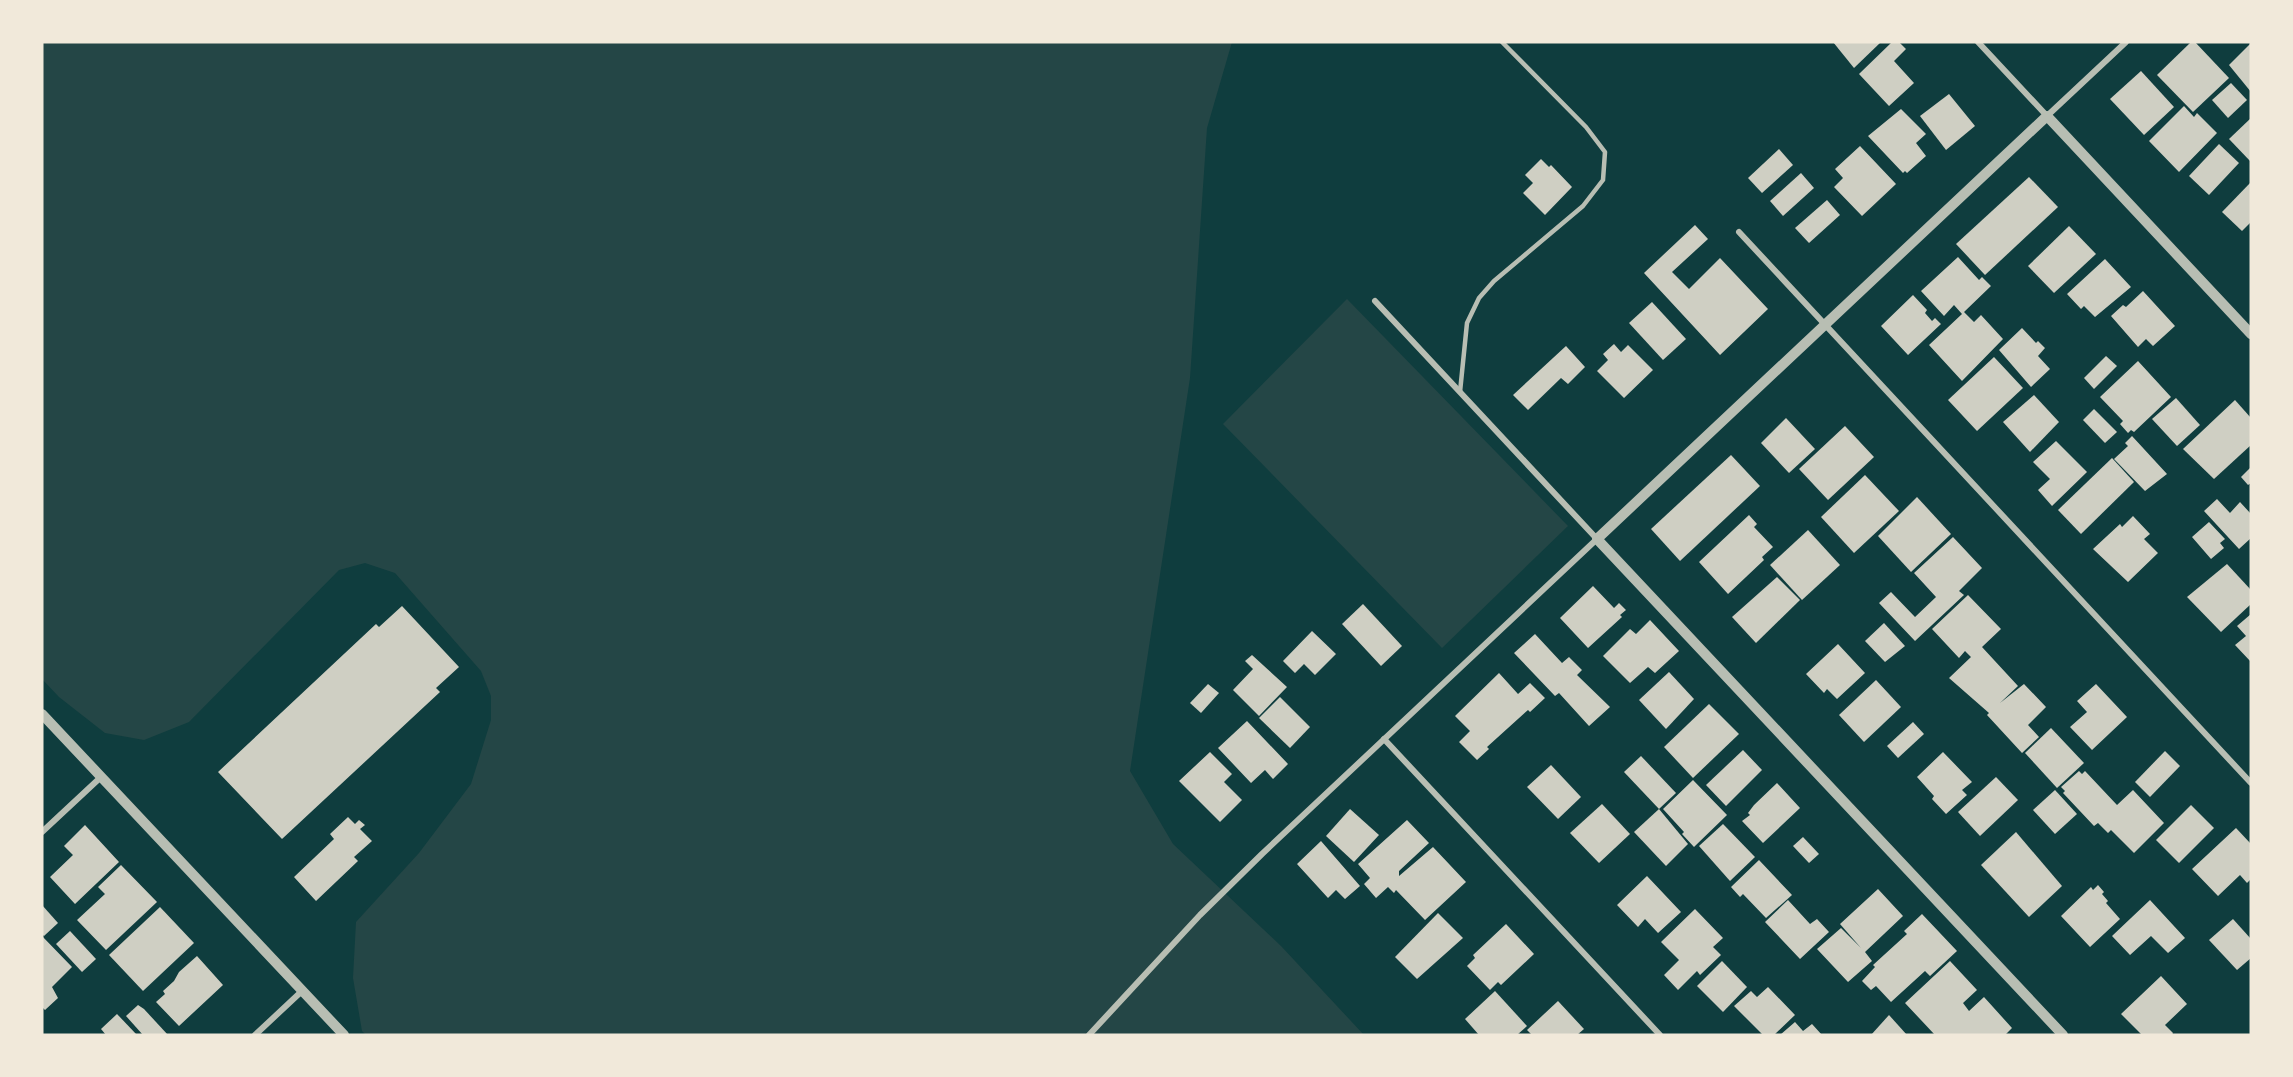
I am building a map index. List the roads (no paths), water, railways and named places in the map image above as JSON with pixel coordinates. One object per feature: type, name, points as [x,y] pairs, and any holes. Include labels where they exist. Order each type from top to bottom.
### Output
[{"type":"street","points":[[1978,42],[2251,334]]},
{"type":"street","points":[[1089,1035],[1200,915],[1597,538],[2126,42]]},
{"type":"street","points":[[1738,232],[2251,783]]},
{"type":"street","points":[[1375,301],[2063,1035]]},
{"type":"street","points":[[42,714],[344,1035]]},
{"type":"street","points":[[1384,739],[1660,1035]]},
{"type":"street","points":[[42,832],[101,777]]},
{"type":"street","points":[[255,1035],[302,991]]},
{"type":"lane","points":[[1460,392],[1467,323],[1479,298],[1494,281],[1583,206],[1603,180],[1605,152],[1586,127],[1502,42]]}]
